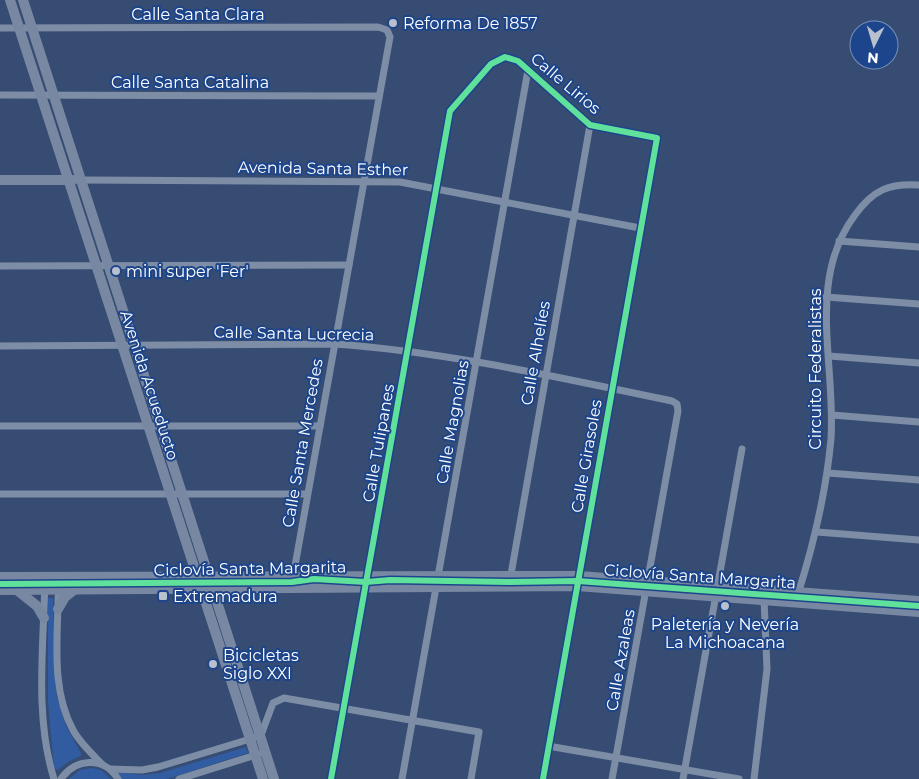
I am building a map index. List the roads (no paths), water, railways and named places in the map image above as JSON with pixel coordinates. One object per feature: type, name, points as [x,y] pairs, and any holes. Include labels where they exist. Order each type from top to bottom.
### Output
[{"type":"main road","name":"Avenida Acueducto","points":[[10,0],[196,577],[255,755],[267,778]]},
{"type":"main road","name":"Avenida Acueducto","points":[[23,0],[261,735],[266,751],[267,778]]},
{"type":"main road","name":"Avenida Santa Esther","points":[[0,180],[82,180]]},
{"type":"main road","points":[[0,577],[292,576],[366,581],[578,581],[797,596],[919,601]]},
{"type":"main road","points":[[0,590],[291,588],[366,581]]},
{"type":"main road","points":[[17,590],[32,601],[44,618]]},
{"type":"main road","points":[[58,609],[65,597],[74,590]]},
{"type":"main road","points":[[716,591],[764,599],[797,596],[919,612]]},
{"type":"street","name":"Calle Santa Clara","points":[[0,28],[378,28],[387,30],[390,38]]},
{"type":"street","name":"Calle Santa Mercedes","points":[[291,588],[390,38]]},
{"type":"street","name":"Calle Lirios","points":[[450,111],[491,64],[497,59],[505,57],[514,59],[528,70],[590,125],[657,138]]},
{"type":"street","name":"Calle Magnolias","points":[[402,779],[528,70]]},
{"type":"street","name":"Calle Santa Catalina","points":[[0,95],[379,96]]},
{"type":"street","name":"Calle Tulipanes","points":[[331,779],[450,111]]},
{"type":"street","name":"Calle Alhelíes","points":[[509,581],[590,125]]},
{"type":"street","name":"Calle Girasoles","points":[[542,779],[657,138]]},
{"type":"street","name":"Avenida Santa Esther","points":[[82,180],[400,182],[640,228]]},
{"type":"street","name":"Circuito Federalistas","points":[[797,596],[817,532],[828,473],[832,415],[826,297],[830,267],[839,241],[867,198],[882,190],[902,184],[919,185]]},
{"type":"street","points":[[839,241],[919,247]]},
{"type":"street","points":[[0,266],[349,266]]},
{"type":"street","points":[[826,297],[919,304]]},
{"type":"street","name":"Calle Santa Lucrecia","points":[[0,346],[335,344],[408,351],[672,400]]},
{"type":"street","points":[[829,356],[919,363]]},
{"type":"street","name":"Calle Azaleas","points":[[612,779],[678,411],[677,404],[672,400]]},
{"type":"street","points":[[832,415],[919,422]]},
{"type":"street","points":[[0,426],[320,426]]},
{"type":"street","points":[[683,779],[742,449]]},
{"type":"street","points":[[828,473],[919,480]]},
{"type":"street","points":[[0,494],[307,494]]},
{"type":"street","points":[[817,532],[919,540]]},
{"type":"street","points":[[44,577],[42,686],[44,728],[54,779]]},
{"type":"street","points":[[58,577],[60,691],[73,730],[103,765]]},
{"type":"street","points":[[754,779],[767,669],[764,599]]},
{"type":"street","points":[[110,769],[142,770],[158,767],[261,735],[273,703],[284,698],[478,732],[471,779]]},
{"type":"street","points":[[548,746],[739,779]]},
{"type":"street","points":[[178,779],[199,776],[266,751]]},
{"type":"street","points":[[61,779],[69,769],[80,763],[91,762],[110,769],[118,779]]},
{"type":"place","name":"Reforma De 1857","points":[[393,23]]},
{"type":"place","name":"mini super 'Fer'","points":[[116,271]]},
{"type":"place","name":"Extremadura","points":[[163,596]]},
{"type":"place","name":"Paletería y Nevería La Michoacana","points":[[725,606]]},
{"type":"place","name":"Bicicletas Siglo XXI","points":[[213,664]]}]
